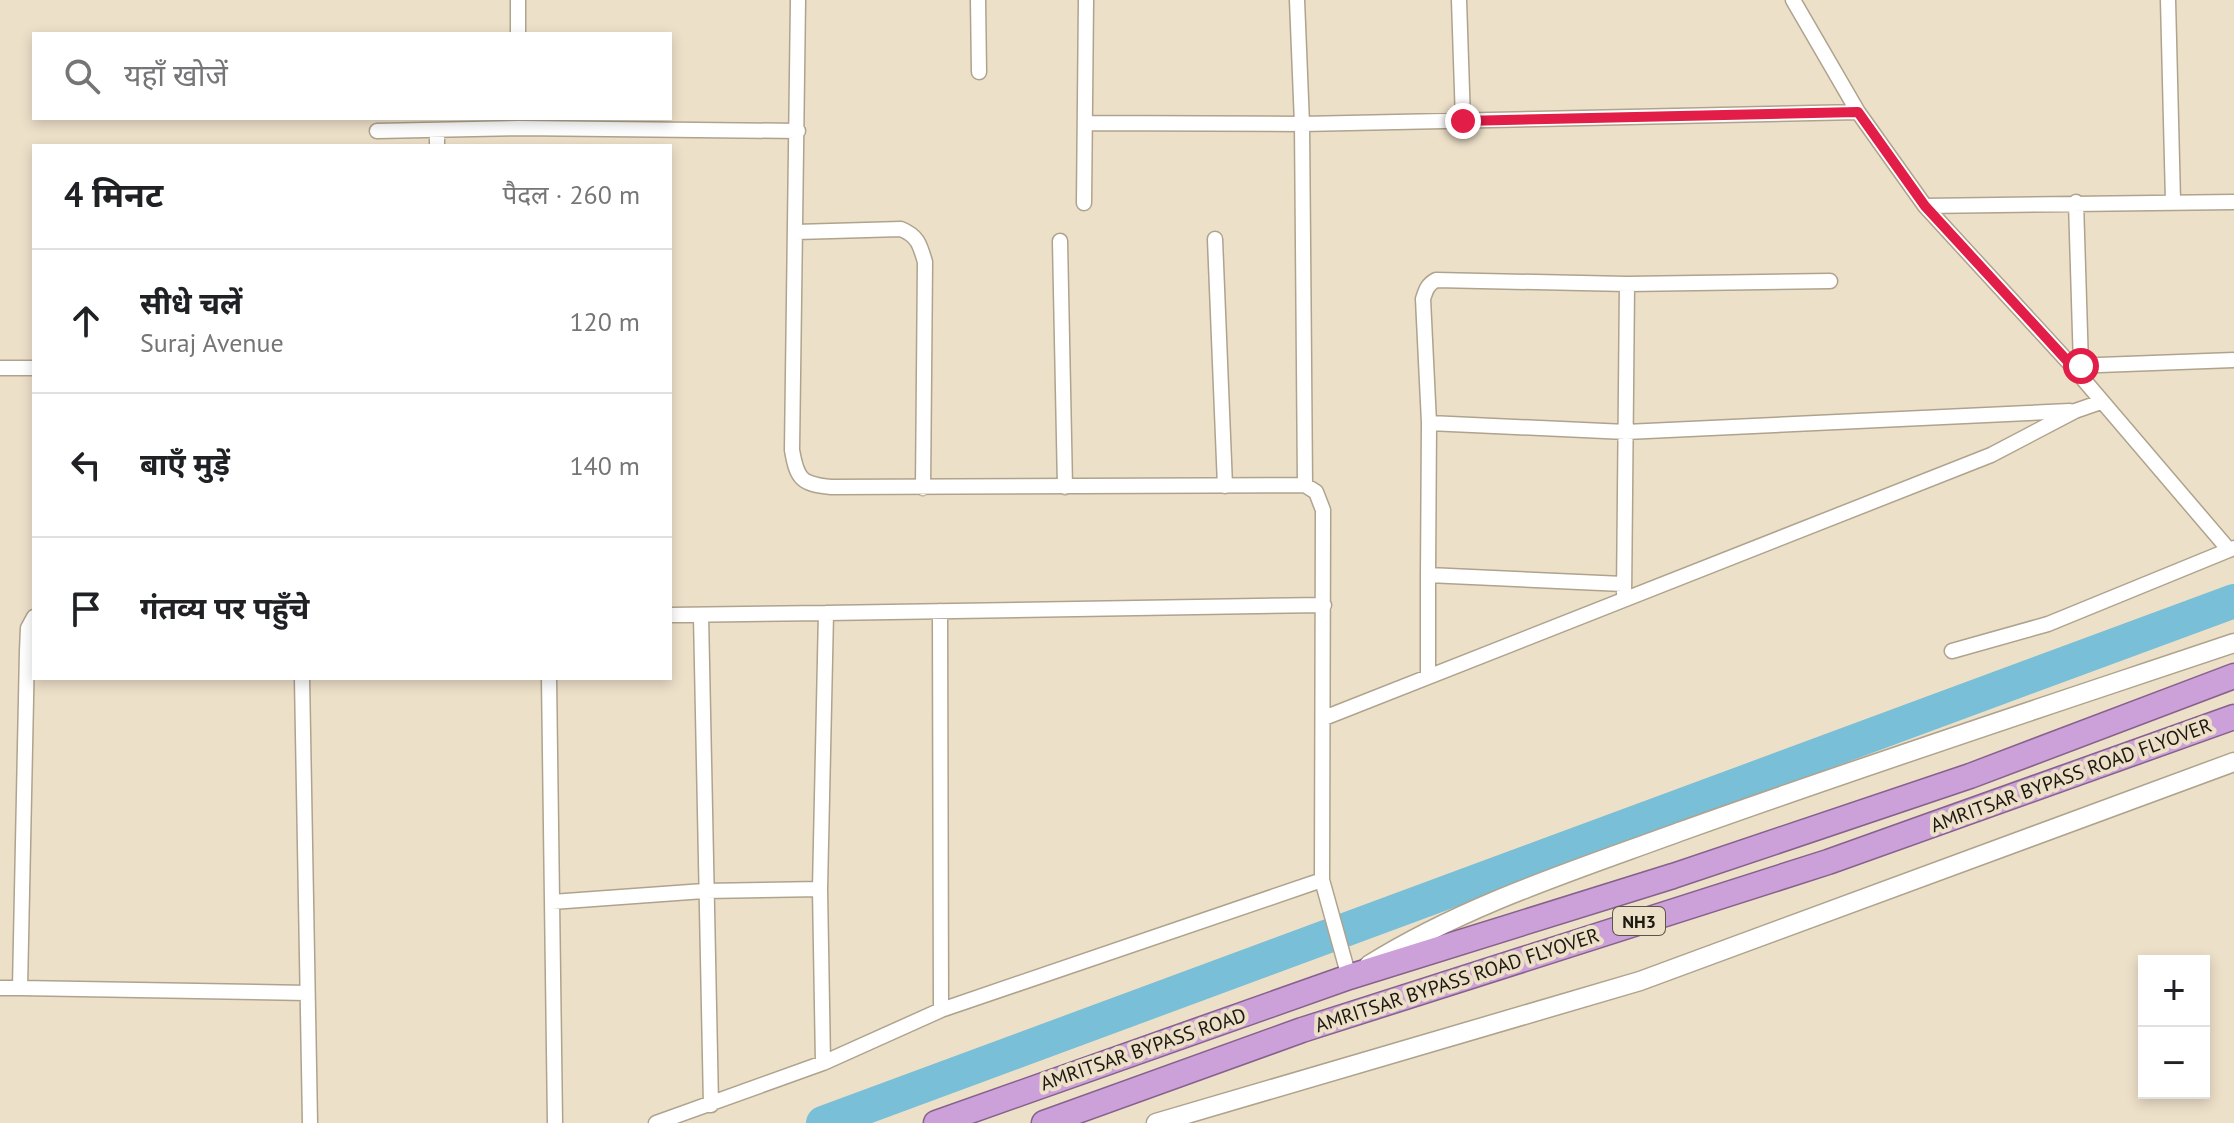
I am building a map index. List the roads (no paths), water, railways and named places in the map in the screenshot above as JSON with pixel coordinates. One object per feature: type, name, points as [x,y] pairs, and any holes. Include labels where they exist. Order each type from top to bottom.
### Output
[{"type":"highway","name":"AMRITSAR BYPASS ROAD FLYOVER","points":[[1349,977],[1673,876],[1970,776],[2234,676]]},
{"type":"highway","name":"AMRITSAR BYPASS ROAD FLYOVER","points":[[1044,1123],[1332,1020],[1828,862],[2234,717]]},
{"type":"highway","name":"AMRITSAR BYPASS ROAD","points":[[936,1123],[1349,977]]},
{"type":"street","points":[[518,0],[518,32]]},
{"type":"street","points":[[798,0],[792,450],[796,472],[804,481],[817,485],[923,488],[1305,485],[1316,492],[1323,510],[1322,880],[1349,977],[1408,941],[1495,899],[1715,819],[2234,643]]},
{"type":"street","points":[[978,0],[979,72]]},
{"type":"street","points":[[1084,203],[1086,0]]},
{"type":"street","points":[[1297,0],[1302,124],[1305,485]]},
{"type":"street","points":[[1459,0],[1463,121]]},
{"type":"street","points":[[1793,0],[1858,112],[1925,206],[2076,366],[2101,402],[2232,549],[2048,624],[1952,651]]},
{"type":"street","points":[[2168,0],[2173,201]]},
{"type":"street","points":[[1085,123],[1302,124],[1858,112]]},
{"type":"street","points":[[377,131],[437,130],[518,123],[798,131]]},
{"type":"street","points":[[437,130],[437,144]]},
{"type":"street","points":[[2076,202],[2076,366]]},
{"type":"street","points":[[1925,206],[2234,202]]},
{"type":"street","points":[[796,232],[901,229],[915,235],[920,245],[925,262],[923,488]]},
{"type":"street","points":[[1215,239],[1225,486]]},
{"type":"street","points":[[1060,241],[1065,487]]},
{"type":"street","points":[[1428,676],[1429,423],[1423,299],[1431,283],[1450,280],[1627,284],[1830,281]]},
{"type":"street","points":[[1624,592],[1627,284]]},
{"type":"street","points":[[2076,366],[2234,360]]},
{"type":"street","points":[[0,368],[32,368]]},
{"type":"street","points":[[1324,718],[1624,592],[1991,455],[2075,411],[2101,402]]},
{"type":"street","points":[[1429,423],[1626,432],[2075,411]]},
{"type":"street","points":[[1428,575],[1624,592]]},
{"type":"street","points":[[672,615],[1324,605]]},
{"type":"street","points":[[940,611],[941,1010]]},
{"type":"street","points":[[823,1063],[820,889],[826,613]]},
{"type":"street","points":[[701,615],[704,891],[711,1105]]},
{"type":"street","points":[[20,988],[27,651],[28,628],[32,621]]},
{"type":"street","points":[[302,680],[310,1123]]},
{"type":"street","points":[[549,680],[555,1123]]},
{"type":"street","points":[[1156,1123],[1640,981],[2234,762]]},
{"type":"street","points":[[656,1123],[823,1063],[941,1010],[1322,880]]},
{"type":"street","points":[[552,902],[704,891],[820,889]]},
{"type":"street","points":[[0,988],[307,993]]},
{"type":"waterway","points":[[823,1123],[2234,601]]}]
